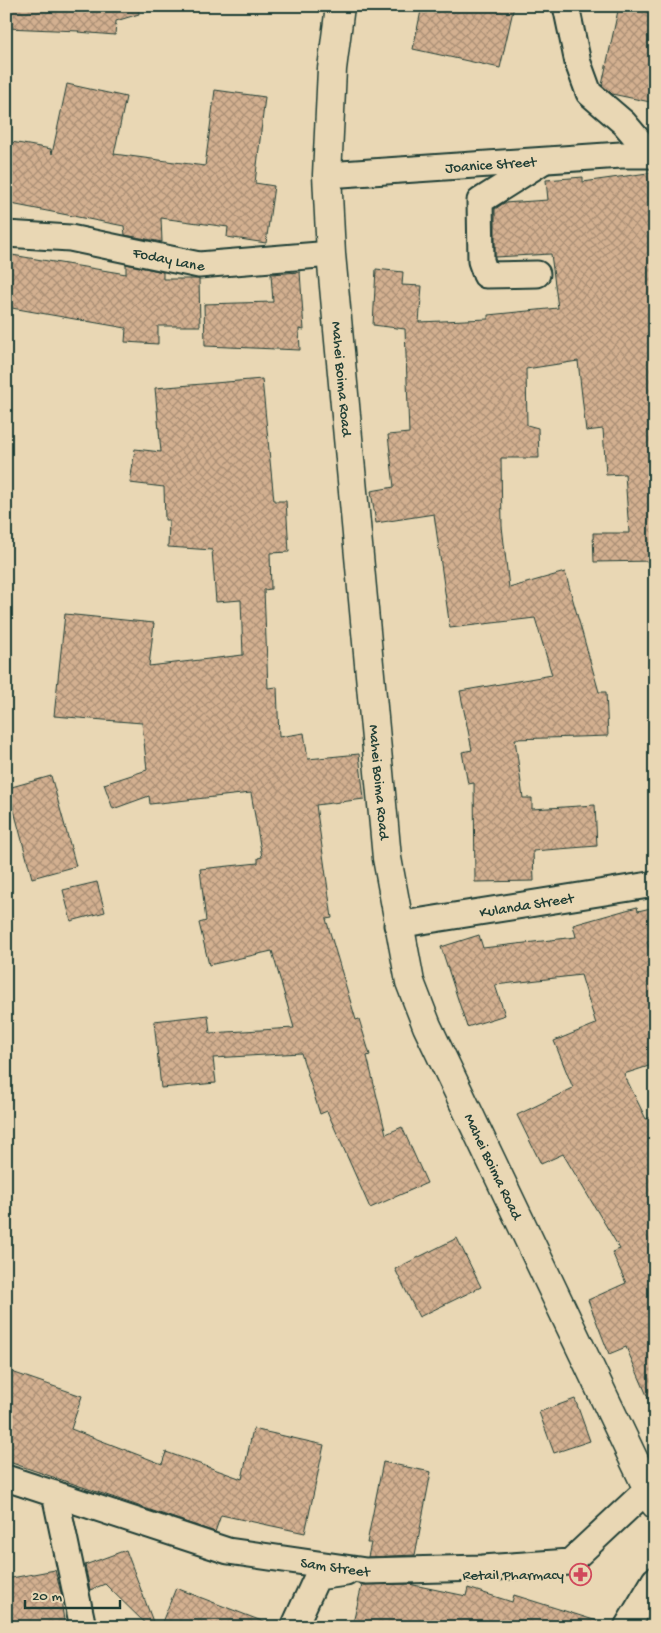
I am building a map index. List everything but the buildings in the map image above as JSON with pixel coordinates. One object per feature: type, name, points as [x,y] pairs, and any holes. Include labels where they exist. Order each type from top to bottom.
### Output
[{"type":"main road","name":"Mahei Boima Road","points":[[340,6],[332,69],[327,175],[332,254],[387,858],[397,925],[410,982],[427,1026],[651,1496]]},
{"type":"street","points":[[566,6],[578,63],[589,93],[624,123],[653,155]]},
{"type":"street","name":"Joanice Street","points":[[327,175],[546,160],[653,155]]},
{"type":"street","points":[[537,274],[486,275],[481,261],[480,201],[546,160]]},
{"type":"street","name":"Foday Lane","points":[[6,234],[70,238],[199,265],[332,254]]},
{"type":"street","name":"Kulanda Street","points":[[397,925],[655,884]]},
{"type":"street","name":"Sam Street","points":[[6,1478],[228,1551],[366,1571],[482,1568],[570,1562],[651,1496]]},
{"type":"street","points":[[55,1494],[83,1627]]},
{"type":"street","points":[[294,1627],[317,1577],[366,1571]]},
{"type":"street","points":[[627,1627],[655,1580]]},
{"type":"place","name":"Retail Pharmacy","points":[[580,1574]]}]
